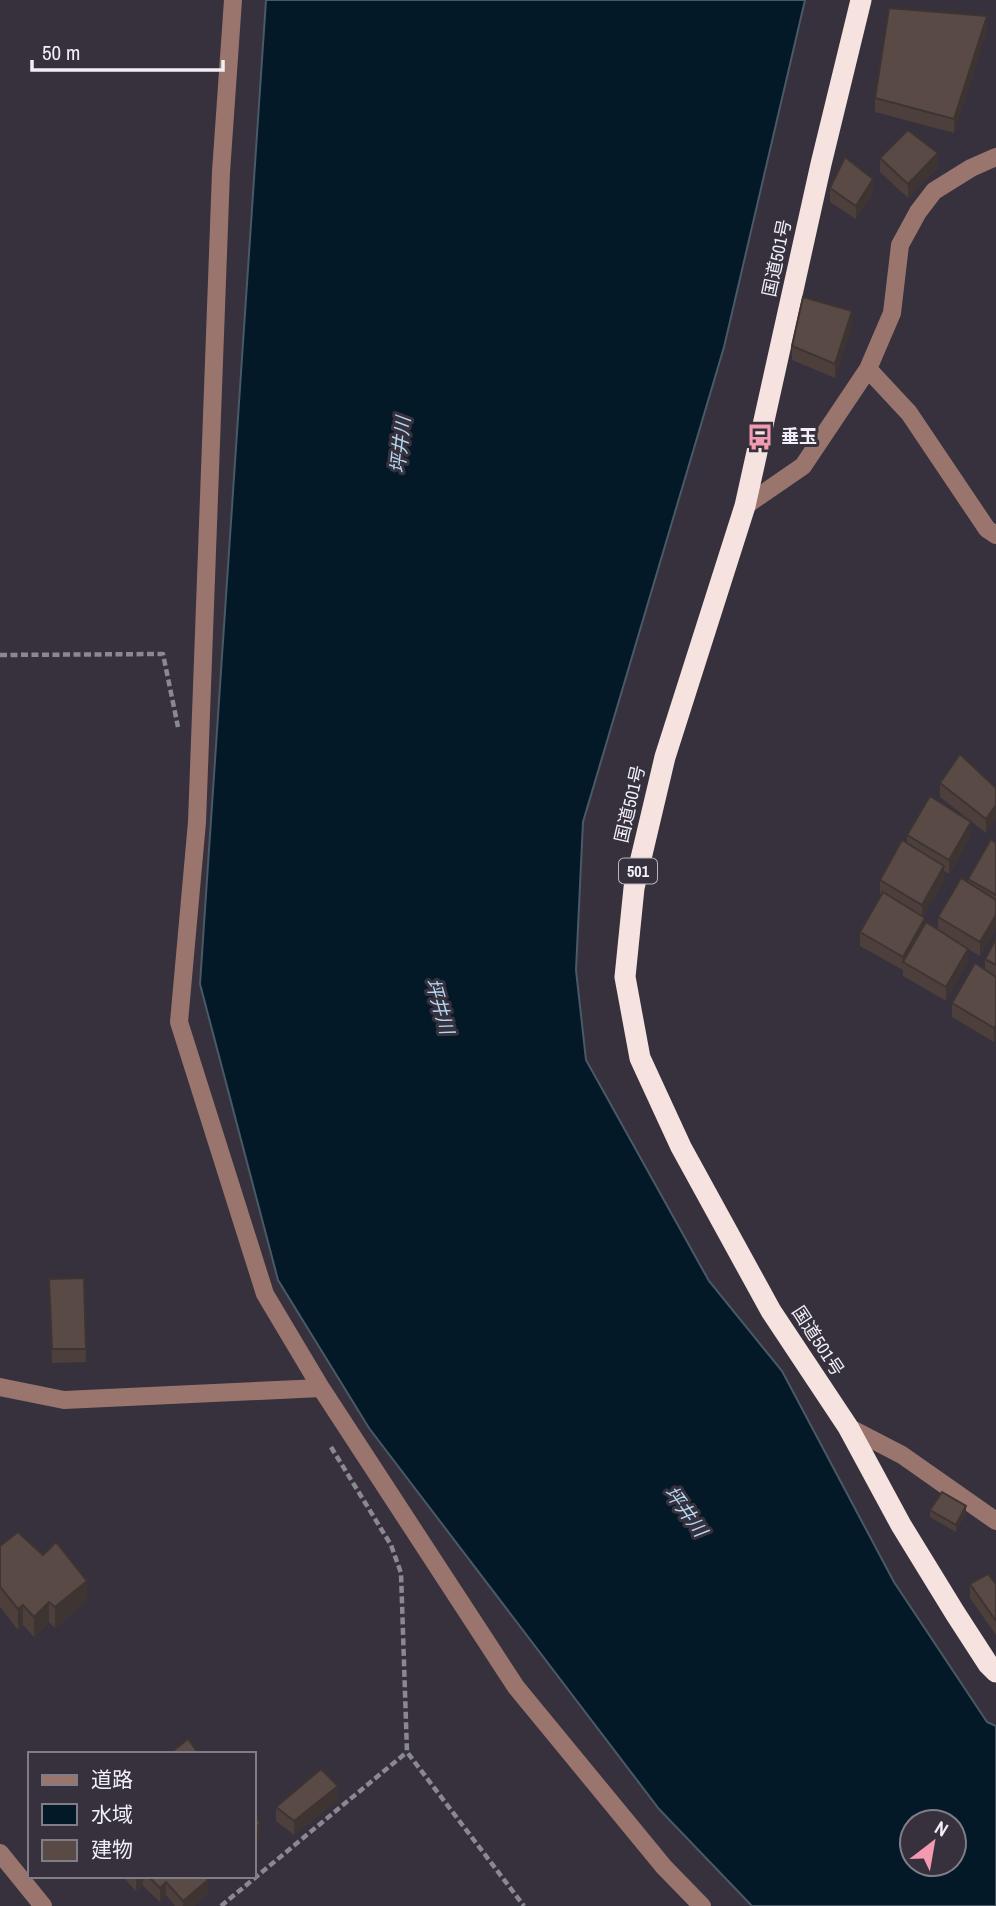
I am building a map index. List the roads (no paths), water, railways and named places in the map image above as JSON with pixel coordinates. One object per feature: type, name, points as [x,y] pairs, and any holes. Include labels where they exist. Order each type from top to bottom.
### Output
[{"type":"highway","name":"国道501号","points":[[861,0],[821,164],[746,506],[665,757],[634,888],[625,978],[640,1058],[681,1147],[771,1311],[848,1427],[901,1525],[988,1664],[996,1672]]},
{"type":"street","points":[[233,0],[222,172],[197,822],[179,1022],[265,1294],[321,1388],[516,1687],[664,1867],[702,1906]]},
{"type":"street","points":[[746,506],[803,466],[868,369],[892,313],[900,245],[918,212],[934,191],[971,168],[996,157]]},
{"type":"street","points":[[868,369],[909,412],[988,529],[996,536]]},
{"type":"street","points":[[0,1387],[64,1400],[321,1388]]},
{"type":"street","points":[[848,1427],[902,1455],[996,1521]]},
{"type":"street","points":[[0,1853],[43,1906]]},
{"type":"water","name":"坪井川","points":[[266,0],[805,0],[724,347],[583,822],[576,970],[586,1060],[709,1281],[782,1371],[894,1582],[987,1722],[996,1726],[996,1906],[752,1906],[659,1809],[369,1428],[278,1280],[200,984]]},
{"type":"place","name":"垂玉","points":[[760,437]]}]
